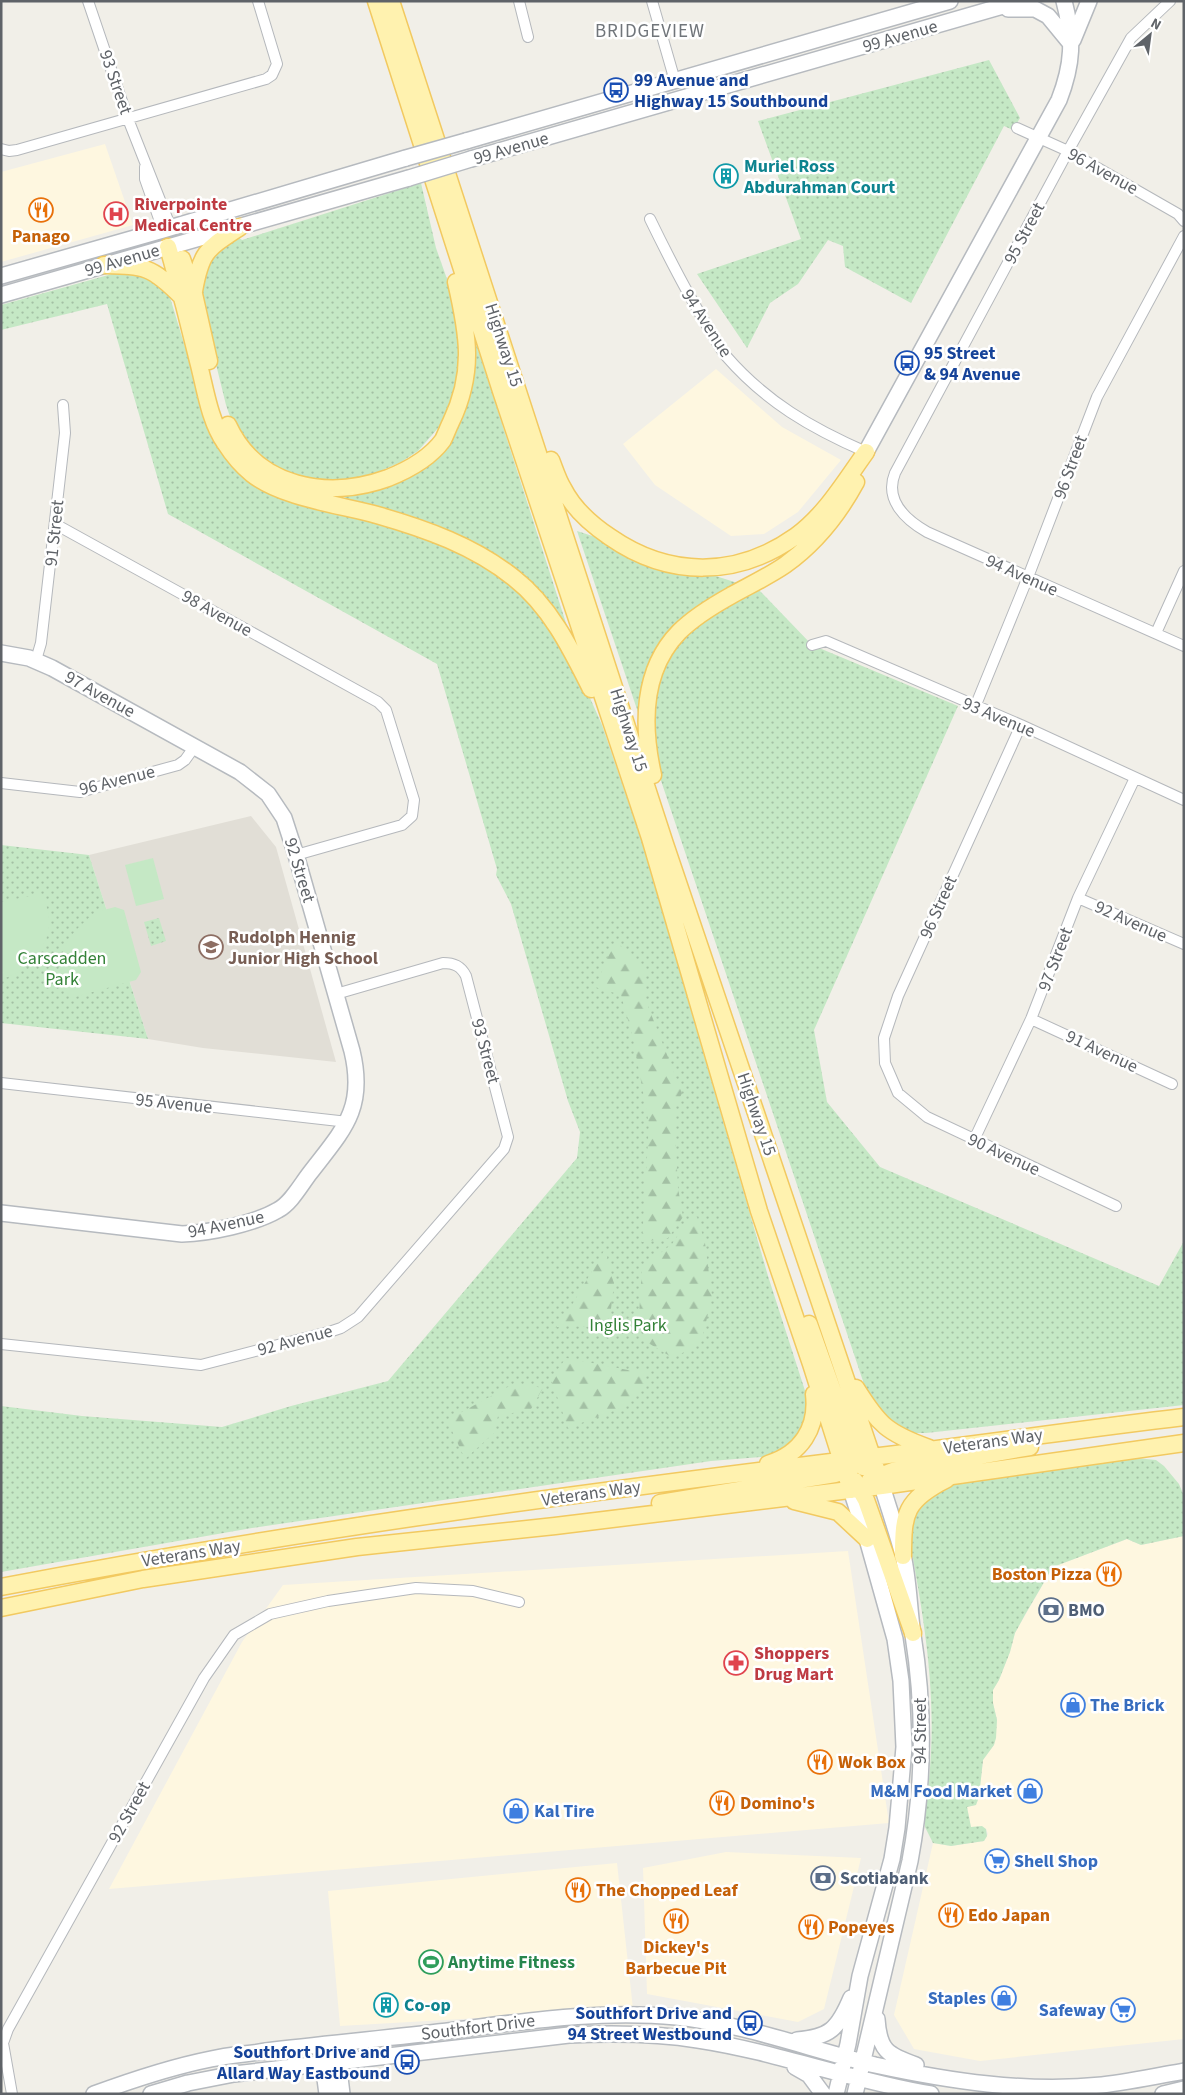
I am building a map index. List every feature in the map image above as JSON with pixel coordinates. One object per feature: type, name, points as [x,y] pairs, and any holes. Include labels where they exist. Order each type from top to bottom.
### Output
[{"type":"main road","name":"Highway 15","points":[[376,1],[502,394],[625,761],[680,936],[759,1211],[811,1364],[853,1464]]},
{"type":"main road","name":"Highway 15","points":[[390,1],[496,321],[665,844],[842,1365],[853,1464]]},
{"type":"main road","name":"99 Avenue","points":[[1,276],[950,1]]},
{"type":"main road","name":"99 Avenue","points":[[1,295],[1020,1]]},
{"type":"main road","name":"95 Street","points":[[866,452],[1059,100],[1068,74],[1072,44],[1064,1]]},
{"type":"main road","points":[[994,9],[1035,9],[1048,16],[1072,44],[1089,1]]},
{"type":"main road","points":[[173,246],[220,406],[233,435],[250,457],[268,472],[288,481],[314,488],[338,488],[371,484],[403,472],[427,457],[443,440],[458,408],[467,375],[468,356],[460,302],[452,267],[448,225]]},
{"type":"main road","points":[[240,226],[210,246],[198,266],[188,296],[211,412],[223,441],[252,474],[285,490],[310,499],[377,515],[453,540],[481,555],[514,578],[542,606],[571,649],[625,761]]},
{"type":"main road","name":"93 Street","points":[[167,229],[173,246]]},
{"type":"main road","points":[[104,265],[137,266],[149,269],[188,296]]},
{"type":"main road","points":[[496,321],[563,490],[579,511],[598,529],[628,550],[664,564],[690,568],[716,568],[748,561],[778,547],[797,535],[829,504],[866,452]]},
{"type":"main road","points":[[665,844],[648,755],[646,721],[649,685],[662,655],[679,632],[698,616],[785,565],[829,526],[842,508],[864,468],[866,452]]},
{"type":"main road","name":"97 Avenue","points":[[1,654],[22,656],[36,660],[195,746]]},
{"type":"main road","name":"92 Street","points":[[195,746],[249,777],[268,794],[284,818],[352,1051],[357,1075],[355,1100],[348,1122]]},
{"type":"main road","name":"94 Avenue","points":[[1,1213],[167,1233],[196,1233],[220,1229],[269,1215],[283,1207],[348,1122]]},
{"type":"main road","points":[[759,1211],[793,1278],[853,1464],[856,1487],[913,1633]]},
{"type":"main road","points":[[744,1472],[782,1460],[804,1440],[812,1424],[814,1414],[811,1364]]},
{"type":"main road","points":[[842,1365],[872,1414],[884,1426],[895,1435],[933,1449]]},
{"type":"main road","name":"Veterans Way","points":[[1,1588],[141,1560],[360,1526],[744,1472],[853,1464],[933,1449],[1184,1417]]},
{"type":"main road","points":[[853,1464],[878,1480],[894,1471],[1105,1434],[1123,1424]]},
{"type":"main road","name":"Veterans Way","points":[[1,1608],[143,1579],[357,1547],[555,1526],[856,1487],[878,1480],[955,1475],[1184,1443]]},
{"type":"main road","points":[[555,1526],[566,1518],[826,1476],[853,1464]]},
{"type":"main road","points":[[903,1556],[903,1527],[906,1512],[915,1501],[933,1486],[955,1475]]},
{"type":"main road","name":"94 Street","points":[[856,2094],[910,1861],[915,1832],[923,1740],[918,1658],[903,1556],[878,1480]]},
{"type":"main road","name":"94 Street","points":[[836,2094],[860,1976],[892,1859],[897,1828],[904,1747],[901,1681],[895,1639],[867,1539],[856,1487]]},
{"type":"main road","points":[[777,1498],[815,1505],[838,1512],[867,1539]]},
{"type":"main road","points":[[787,2041],[817,2038],[830,2032],[845,2012],[860,1976]]},
{"type":"main road","points":[[876,2009],[878,2034],[883,2048],[889,2054],[962,2080],[1025,2086],[1068,2087],[1102,2085],[1184,2071]]},
{"type":"main road","name":"Southfort Drive","points":[[94,2094],[144,2077],[212,2058],[320,2044],[604,2014],[634,2014],[710,2022],[863,2061],[962,2080]]},
{"type":"main road","name":"Southfort Drive","points":[[151,2094],[218,2077],[570,2035],[615,2033],[639,2033],[699,2040],[928,2093]]},
{"type":"main road","points":[[336,2043],[342,2094]]},
{"type":"main road","points":[[320,2044],[327,2094]]},
{"type":"main road","points":[[761,2054],[810,2075],[823,2094]]},
{"type":"main road","points":[[1163,2094],[1184,2089]]},
{"type":"main road","points":[[887,2094],[900,2091],[928,2093]]},
{"type":"street","name":"93 Street","points":[[88,1],[144,163],[152,176],[167,229]]},
{"type":"street","points":[[1,148],[9,151],[17,150],[258,82],[272,75],[277,64],[276,57],[258,1]]},
{"type":"street","points":[[520,1],[528,37]]},
{"type":"street","points":[[652,1],[675,81]]},
{"type":"street","name":"95 Street","points":[[894,475],[1068,151],[1131,38],[1170,1]]},
{"type":"street","name":"96 Avenue","points":[[1017,128],[1068,151],[1178,214],[1184,221]]},
{"type":"street","name":"94 Avenue","points":[[650,219],[686,292],[725,354],[736,366],[764,393],[789,412],[812,427],[866,452]]},
{"type":"street","name":"96 Street","points":[[975,706],[1028,578],[1097,397],[1184,236]]},
{"type":"street","name":"91 Street","points":[[36,660],[41,643],[65,433],[63,405]]},
{"type":"street","name":"94 Avenue","points":[[894,475],[892,490],[898,508],[913,523],[927,532],[1184,646]]},
{"type":"street","name":"98 Avenue","points":[[55,524],[378,702],[386,710],[414,800],[412,816],[402,825],[296,854]]},
{"type":"street","points":[[1156,633],[1184,570]]},
{"type":"street","name":"93 Avenue","points":[[812,645],[826,641],[1021,725],[1184,800]]},
{"type":"street","name":"96 Street","points":[[898,1093],[884,1063],[884,1038],[898,996],[1021,725]]},
{"type":"street","name":"96 Avenue","points":[[1,783],[80,792],[178,765],[185,760],[195,746]]},
{"type":"street","name":"97 Street","points":[[974,1140],[1031,1019],[1078,898],[1135,778]]},
{"type":"street","name":"92 Avenue","points":[[1078,898],[1184,944]]},
{"type":"street","name":"93 Street","points":[[336,994],[443,963],[456,964],[466,976],[507,1130],[508,1142]]},
{"type":"street","name":"91 Avenue","points":[[1031,1019],[1172,1084]]},
{"type":"street","name":"95 Avenue","points":[[1,1083],[348,1122]]},
{"type":"street","name":"90 Avenue","points":[[898,1093],[927,1117],[1116,1206]]},
{"type":"street","name":"92 Avenue","points":[[1,1344],[201,1365],[341,1328],[358,1317],[504,1149],[508,1142]]},
{"type":"street","name":"92 Street","points":[[1,2041],[204,1678],[234,1636],[270,1614],[328,1601],[416,1588],[472,1591],[519,1602]]},
{"type":"street","name":"92 Street","points":[[8,2029],[4,2043],[12,2094]]},
{"type":"shaded area","points":[[105,144],[133,225],[1,262],[1,172]]},
{"type":"shaded area","points":[[716,369],[782,427],[841,460],[798,512],[764,534],[731,536],[655,485],[623,444]]},
{"type":"shaded area","name":"Rudolph Hennig Junior High School","points":[[251,816],[276,847],[336,1062],[203,1048],[148,1039],[89,855]]},
{"type":"shaded area","points":[[1184,1536],[1184,2039],[980,2061],[914,2049],[894,2015],[933,1843],[951,1846],[984,1841],[988,1834],[986,1829],[971,1828],[967,1807],[976,1805],[979,1797],[983,1760],[994,1745],[997,1720],[993,1703],[993,1690],[1010,1652],[1015,1633],[1053,1567],[1127,1539],[1141,1545]]},
{"type":"shaded area","points":[[848,1551],[889,1823],[109,1889],[242,1642],[283,1585]]},
{"type":"shaded area","points":[[726,1852],[861,1858],[824,2009],[798,2022],[647,1994],[643,1868]]},
{"type":"shaded area","points":[[617,1863],[633,2009],[340,2026],[328,1891]]},
{"type":"green space","points":[[989,60],[1020,118],[1013,130],[1004,126],[911,303],[845,267],[843,246],[828,240],[798,284],[770,303],[747,348],[697,274],[801,239],[758,121]]},
{"type":"green space","points":[[421,183],[436,248],[447,279],[462,344],[457,393],[439,427],[418,451],[401,462],[360,480],[338,485],[276,470],[235,431],[226,405],[200,299],[203,265],[212,251],[238,237],[242,240]]},
{"type":"green space","name":"Inglis Park","points":[[119,272],[146,275],[169,294],[210,430],[238,466],[462,550],[516,585],[570,653],[602,725],[643,845],[768,1276],[808,1400],[809,1411],[801,1437],[773,1456],[711,1461],[252,1528],[1,1572],[1,1406],[82,1416],[222,1427],[291,1406],[388,1381],[577,1158],[580,1132],[568,1101],[511,904],[496,875],[497,869],[437,664],[168,514],[107,304],[1,330],[1,305]]},
{"type":"green space","points":[[475,345],[477,346],[574,648],[522,580],[344,500],[345,496],[429,460]]},
{"type":"green space","points":[[577,531],[759,590],[812,645],[958,706],[814,1030],[827,1102],[880,1167],[1159,1286],[1184,1241],[1184,1405],[926,1433],[906,1433],[878,1414],[865,1387]]},
{"type":"green space","name":"Carscadden Park","points":[[1,845],[89,855],[148,1039],[1,1023]]},
{"type":"green space","points":[[153,858],[164,899],[136,906],[125,865]]},
{"type":"green space","points":[[41,894],[49,914],[48,933],[45,942],[33,959],[17,973],[1,979],[1,902]]},
{"type":"green space","points":[[115,907],[124,910],[141,972],[136,980],[71,998],[65,988],[60,969],[63,950],[74,933],[94,913]]},
{"type":"green space","points":[[159,918],[166,941],[151,946],[144,922]]},
{"type":"green space","points":[[618,943],[646,971],[644,996],[682,1093],[674,1111],[678,1188],[683,1217],[668,1238],[642,1242],[649,1124],[633,1038],[621,995],[595,987],[610,952]]},
{"type":"green space","points":[[697,1217],[705,1243],[712,1297],[701,1343],[673,1358],[645,1341],[639,1315],[642,1267],[672,1244],[689,1219]]},
{"type":"green space","points":[[605,1249],[614,1284],[610,1317],[597,1327],[567,1326],[549,1328],[569,1310]]},
{"type":"green space","points":[[566,1358],[633,1371],[644,1371],[647,1384],[626,1406],[568,1428],[551,1379]]},
{"type":"green space","points":[[515,1383],[543,1388],[531,1409],[498,1416],[494,1433],[465,1459],[447,1420]]},
{"type":"green space","points":[[1136,1458],[1156,1460],[1164,1466],[1179,1484],[1184,1496],[1184,1536],[1141,1545],[1127,1539],[1053,1567],[1015,1633],[1010,1652],[993,1690],[993,1703],[997,1720],[996,1738],[994,1745],[983,1760],[979,1797],[976,1805],[967,1807],[971,1827],[982,1826],[986,1829],[987,1836],[984,1841],[951,1846],[933,1843],[925,1827],[924,1817],[931,1744],[930,1676],[909,1536],[915,1517],[925,1502],[932,1496],[948,1486],[958,1483]]},
{"type":"place","name":"99 Avenue and Highway 15 Southbound","points":[[616,90]]},
{"type":"place","name":"Muriel Ross Abdurahman Court","points":[[726,176]]},
{"type":"place","name":"Panago","points":[[41,210]]},
{"type":"place","name":"Riverpointe Medical Centre","points":[[116,214]]},
{"type":"place","name":"95 Street & 94 Avenue","points":[[907,363]]},
{"type":"place","name":"Rudolph Hennig Junior High School","points":[[211,947]]},
{"type":"place","name":"Boston Pizza","points":[[1109,1574]]},
{"type":"place","name":"BMO","points":[[1051,1610]]},
{"type":"place","name":"Shoppers Drug Mart","points":[[736,1663]]},
{"type":"place","name":"The Brick","points":[[1073,1705]]},
{"type":"place","name":"Wok Box","points":[[820,1762]]},
{"type":"place","name":"M&M Food Market","points":[[1030,1791]]},
{"type":"place","name":"Domino's","points":[[722,1803]]},
{"type":"place","name":"Kal Tire","points":[[516,1811]]},
{"type":"place","name":"Shell Shop","points":[[997,1861]]},
{"type":"place","name":"Scotiabank","points":[[823,1878]]},
{"type":"place","name":"The Chopped Leaf","points":[[578,1890]]},
{"type":"place","name":"Edo Japan","points":[[951,1915]]},
{"type":"place","name":"Dickey's Barbecue Pit","points":[[676,1921]]},
{"type":"place","name":"Popeyes","points":[[811,1927]]},
{"type":"place","name":"Anytime Fitness","points":[[431,1962]]},
{"type":"place","name":"Staples","points":[[1004,1998]]},
{"type":"place","name":"Co-op","points":[[386,2005]]},
{"type":"place","name":"Safeway","points":[[1123,2010]]},
{"type":"place","name":"Southfort Drive and 94 Street Westbound","points":[[750,2023]]},
{"type":"place","name":"Southfort Drive and Allard Way Eastbound","points":[[407,2062]]},
{"type":"district","name":"BRIDGEVIEW","points":[[650,30]]}]
